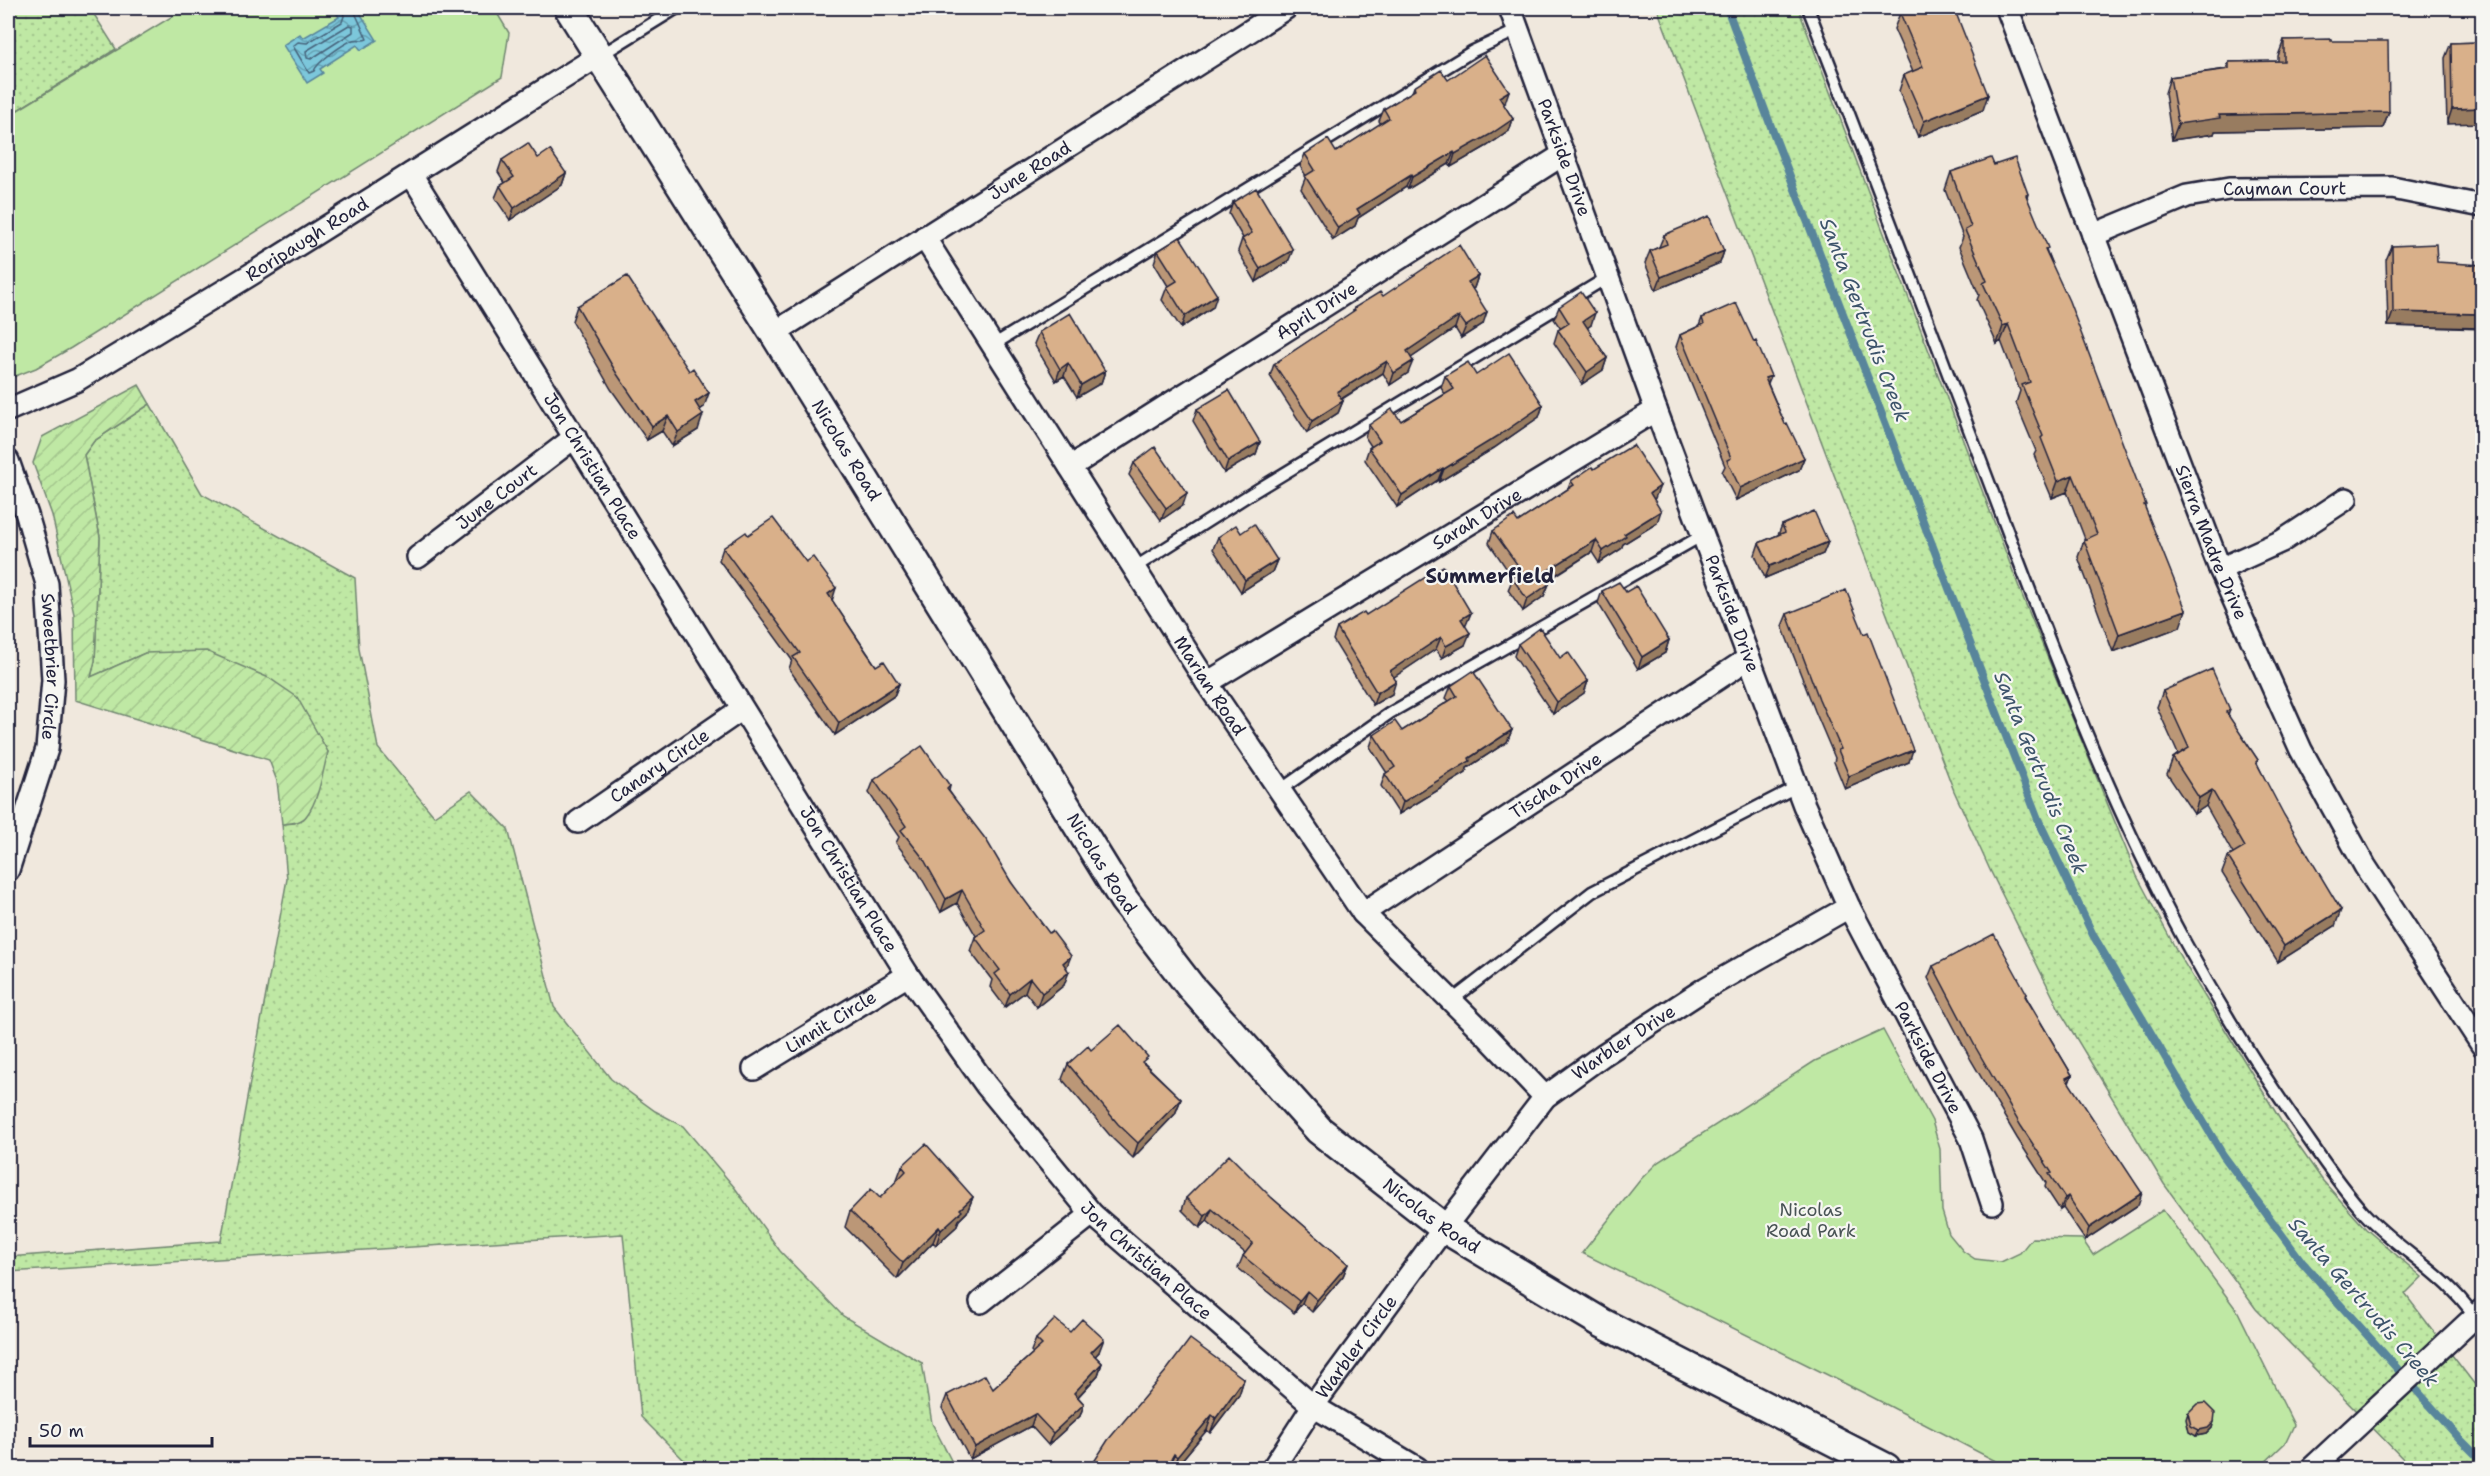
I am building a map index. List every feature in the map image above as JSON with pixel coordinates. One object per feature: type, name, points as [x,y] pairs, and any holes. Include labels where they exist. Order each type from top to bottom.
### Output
[{"type":"main road","name":"Nicolas Road","points":[[570,8],[1125,900],[1190,986],[1319,1130],[1444,1228],[1602,1323],[1886,1468]]},
{"type":"street","name":"June Road","points":[[774,333],[1286,8]]},
{"type":"street","name":"Parkside Drive","points":[[1510,8],[1656,410],[1798,786],[1849,907],[1971,1139],[1992,1203]]},
{"type":"street","name":"Sierra Madre Drive","points":[[2007,8],[2220,569],[2301,750],[2365,866],[2482,1045]]},
{"type":"street","name":"Roripaugh Road","points":[[8,410],[77,380],[250,275],[600,56]]},
{"type":"street","name":"April Drive","points":[[1070,466],[1564,154]]},
{"type":"street","name":"Jon Christian Place","points":[[411,174],[908,975],[986,1084],[1092,1214],[1313,1406],[1417,1468]]},
{"type":"street","name":"Cayman Court","points":[[2093,235],[2187,196],[2229,189],[2392,188],[2482,206]]},
{"type":"street","name":"Marian Road","points":[[924,237],[1207,683],[1364,913],[1545,1097]]},
{"type":"street","name":"Sarah Drive","points":[[1207,683],[1656,410]]},
{"type":"street","name":"June Court","points":[[418,557],[575,436]]},
{"type":"street","name":"Sweetbrier Circle","points":[[8,461],[47,584],[53,680],[47,749],[8,870]]},
{"type":"street","points":[[2220,569],[2282,541],[2346,499]]},
{"type":"street","name":"Tischa Drive","points":[[1364,913],[1749,658]]},
{"type":"street","name":"Canary Circle","points":[[578,822],[742,709]]},
{"type":"street","name":"Warbler Drive","points":[[1444,1228],[1545,1097],[1603,1055],[1706,988],[1849,907]]},
{"type":"street","name":"Linnit Circle","points":[[754,1069],[908,975]]},
{"type":"street","points":[[981,1302],[1092,1214]]},
{"type":"street","name":"Warbler Circle","points":[[1273,1468],[1313,1406],[1444,1228]]},
{"type":"street","points":[[2312,1468],[2477,1320]]},
{"type":"lane","points":[[600,56],[677,8]]},
{"type":"lane","points":[[1808,8],[2030,590],[2104,772],[2150,875],[2186,945],[2230,1021],[2272,1089],[2327,1166],[2364,1213],[2442,1280],[2477,1320]]},
{"type":"lane","points":[[993,345],[1473,51],[1518,30]]},
{"type":"lane","points":[[1134,568],[1252,493],[1608,277]]},
{"type":"lane","points":[[1280,790],[1390,713],[1703,535]]},
{"type":"lane","points":[[1450,1001],[1592,892],[1798,786]]},
{"type":"green space","points":[[8,8],[90,8],[116,49],[8,116]]},
{"type":"green space","points":[[186,8],[494,8],[509,33],[502,77],[71,348],[36,368],[8,379],[8,116]]},
{"type":"green space","points":[[1657,8],[1798,8],[2022,595],[2137,876],[2178,953],[2281,1121],[2323,1181],[2366,1229],[2422,1277],[2405,1294],[2482,1394],[2482,1468],[2412,1468],[2256,1309],[2164,1184],[2061,1013],[1990,870],[1954,791]]},
{"type":"green space","points":[[139,385],[150,404],[94,441],[84,455],[100,537],[95,661],[91,677],[145,653],[206,651],[269,678],[297,697],[328,752],[315,801],[305,818],[299,821],[282,824],[277,781],[269,760],[75,700],[74,614],[52,515],[33,463],[42,437]]},
{"type":"green space","points":[[150,404],[202,494],[355,578],[359,649],[378,748],[434,816],[471,791],[508,829],[554,1007],[611,1079],[655,1111],[683,1126],[735,1188],[780,1251],[843,1316],[922,1363],[932,1423],[955,1468],[692,1468],[641,1417],[623,1234],[8,1272],[8,1257],[221,1241],[287,879],[282,824],[295,823],[328,752],[296,697],[145,653],[91,677],[95,661],[100,537],[84,455],[94,441]]},
{"type":"green space","name":"Nicolas Road Park","points":[[1883,1030],[1932,1121],[1940,1149],[1942,1211],[1949,1234],[1963,1251],[1975,1259],[2001,1262],[2020,1253],[2032,1238],[2082,1239],[2093,1255],[2163,1210],[2238,1312],[2294,1425],[2286,1442],[2259,1468],[2009,1468],[1582,1253],[1641,1179],[1658,1162],[1815,1061]]},
{"type":"water","points":[[341,8],[357,8],[377,40],[361,50],[357,45],[320,69],[323,73],[307,83],[283,45],[300,34],[303,38],[339,17],[335,11]]},
{"type":"building","points":[[1913,8],[1931,8],[1933,12],[1942,8],[1954,8],[1988,95],[1924,121],[1904,75],[1923,67],[1900,13]]},
{"type":"building","points":[[2331,39],[2331,41],[2388,41],[2389,112],[2219,115],[2220,118],[2178,124],[2170,77],[2229,69],[2229,62],[2284,61],[2284,40]]},
{"type":"building","points":[[2482,42],[2482,108],[2452,109],[2451,43]]},
{"type":"building","points":[[1485,55],[1509,91],[1499,97],[1513,119],[1455,154],[1454,152],[1412,177],[1411,175],[1357,209],[1360,214],[1338,228],[1305,176],[1315,170],[1305,154],[1328,139],[1336,152],[1389,118],[1384,109],[1415,90],[1414,87],[1441,70],[1448,80]]},
{"type":"building","points":[[528,143],[538,158],[550,150],[566,173],[514,208],[500,186],[514,177],[502,160]]},
{"type":"building","points":[[1991,158],[1994,165],[2015,158],[2028,194],[2026,195],[2048,248],[2045,249],[2069,301],[2146,505],[2144,505],[2186,610],[2119,634],[2084,540],[2097,534],[2073,475],[2058,481],[2022,385],[2030,382],[2008,324],[2003,326],[1983,283],[1987,281],[1965,230],[1971,227],[1951,172]]},
{"type":"building","points":[[1256,188],[1293,250],[1260,269],[1242,239],[1252,233],[1233,202]]},
{"type":"building","points":[[1709,216],[1724,251],[1661,277],[1650,251],[1667,244],[1664,235]]},
{"type":"building","points":[[1180,237],[1217,295],[1185,316],[1167,287],[1177,281],[1158,251]]},
{"type":"building","points":[[2436,244],[2437,262],[2482,265],[2482,314],[2393,312],[2392,246]]},
{"type":"building","points":[[1459,245],[1478,276],[1468,282],[1487,312],[1466,326],[1459,316],[1407,351],[1413,361],[1394,373],[1387,361],[1337,392],[1343,401],[1312,421],[1274,364],[1355,310],[1354,308],[1380,292],[1383,296]]},
{"type":"building","points":[[627,276],[689,371],[693,368],[709,393],[695,402],[703,415],[678,432],[668,416],[652,426],[617,374],[577,306]]},
{"type":"building","points":[[1581,292],[1595,313],[1583,321],[1607,358],[1587,372],[1558,330],[1569,323],[1559,307]]},
{"type":"building","points":[[1736,303],[1771,376],[1765,378],[1785,424],[1787,423],[1804,458],[1740,488],[1727,460],[1731,458],[1680,335],[1704,324],[1702,318]]},
{"type":"building","points":[[1070,313],[1105,371],[1081,385],[1068,363],[1060,369],[1039,332]]},
{"type":"building","points":[[1509,353],[1543,405],[1498,436],[1402,495],[1369,448],[1380,441],[1369,425],[1392,409],[1401,421],[1454,389],[1445,376],[1468,362],[1476,375]]},
{"type":"building","points":[[1229,390],[1260,442],[1228,461],[1197,409]]},
{"type":"building","points":[[1633,445],[1660,486],[1650,493],[1661,511],[1624,534],[1626,536],[1603,551],[1596,540],[1542,574],[1549,584],[1527,599],[1512,578],[1522,571],[1493,531],[1514,516],[1518,522],[1574,485],[1571,481]]},
{"type":"building","points":[[1155,447],[1187,493],[1166,508],[1134,463]]},
{"type":"building","points":[[1814,511],[1828,542],[1770,566],[1759,543],[1785,532],[1782,525]]},
{"type":"building","points":[[773,518],[806,562],[813,557],[836,588],[828,594],[867,653],[876,666],[884,661],[899,684],[839,723],[793,657],[800,653],[723,548],[746,532],[748,535]]},
{"type":"building","points":[[1254,524],[1277,560],[1245,580],[1218,537],[1236,525],[1241,533]]},
{"type":"building","points":[[1443,566],[1471,613],[1461,619],[1470,633],[1446,646],[1441,637],[1390,671],[1396,681],[1377,693],[1337,628],[1364,612],[1366,615]]},
{"type":"building","points":[[1619,582],[1626,592],[1636,586],[1669,640],[1642,657],[1602,591]]},
{"type":"building","points":[[1846,590],[1864,634],[1868,632],[1913,750],[1849,776],[1838,750],[1841,749],[1819,699],[1787,614]]},
{"type":"building","points":[[1540,628],[1560,658],[1568,652],[1588,681],[1557,702],[1518,644]]},
{"type":"building","points":[[2212,669],[2230,710],[2226,712],[2258,760],[2256,762],[2284,815],[2341,910],[2284,946],[2228,857],[2245,847],[2212,790],[2199,798],[2173,758],[2189,748],[2163,691]]},
{"type":"building","points":[[1473,671],[1512,730],[1469,758],[1470,761],[1403,802],[1385,774],[1395,767],[1374,735],[1395,721],[1402,731],[1457,696],[1451,686]]},
{"type":"building","points":[[922,746],[950,786],[947,789],[987,841],[1011,882],[1049,933],[1052,931],[1071,956],[1063,963],[1069,972],[1042,993],[1030,978],[1010,994],[995,974],[1000,970],[975,937],[985,930],[962,890],[946,899],[923,858],[901,830],[906,826],[874,780]]},
{"type":"building","points":[[1994,934],[2027,994],[2025,996],[2072,1075],[2066,1078],[2142,1193],[2089,1228],[2068,1196],[2065,1198],[2049,1174],[2052,1173],[2021,1126],[1976,1048],[1933,966]]},
{"type":"building","points":[[1120,1025],[1148,1057],[1142,1062],[1181,1099],[1138,1143],[1118,1124],[1068,1064],[1088,1046],[1091,1050]]},
{"type":"building","points":[[926,1144],[973,1197],[960,1209],[962,1211],[941,1230],[939,1227],[903,1263],[850,1211],[871,1189],[880,1198],[906,1171],[902,1166]]},
{"type":"building","points":[[1229,1155],[1272,1198],[1348,1264],[1317,1300],[1307,1291],[1299,1301],[1243,1256],[1253,1243],[1212,1209],[1205,1216],[1186,1198]]},
{"type":"building","points":[[1055,1319],[1070,1332],[1082,1319],[1104,1339],[1091,1352],[1102,1363],[1074,1393],[1084,1404],[1053,1433],[1035,1414],[975,1447],[947,1395],[985,1375],[993,1389],[1042,1345],[1036,1339]]},
{"type":"building","points":[[1190,1339],[1244,1379],[1216,1418],[1212,1415],[1177,1457],[1174,1454],[1166,1468],[1090,1468],[1108,1440]]},
{"type":"building","points":[[2205,1403],[2215,1413],[2214,1422],[2208,1428],[2199,1430],[2191,1426],[2188,1413],[2197,1404]]},
{"type":"waterway","name":"Santa Gertrudis Creek","points":[[1727,8],[2038,819],[2093,935],[2223,1155],[2302,1262],[2482,1461]]},
{"type":"district","name":"Summerfield","points":[[1490,576]]}]
